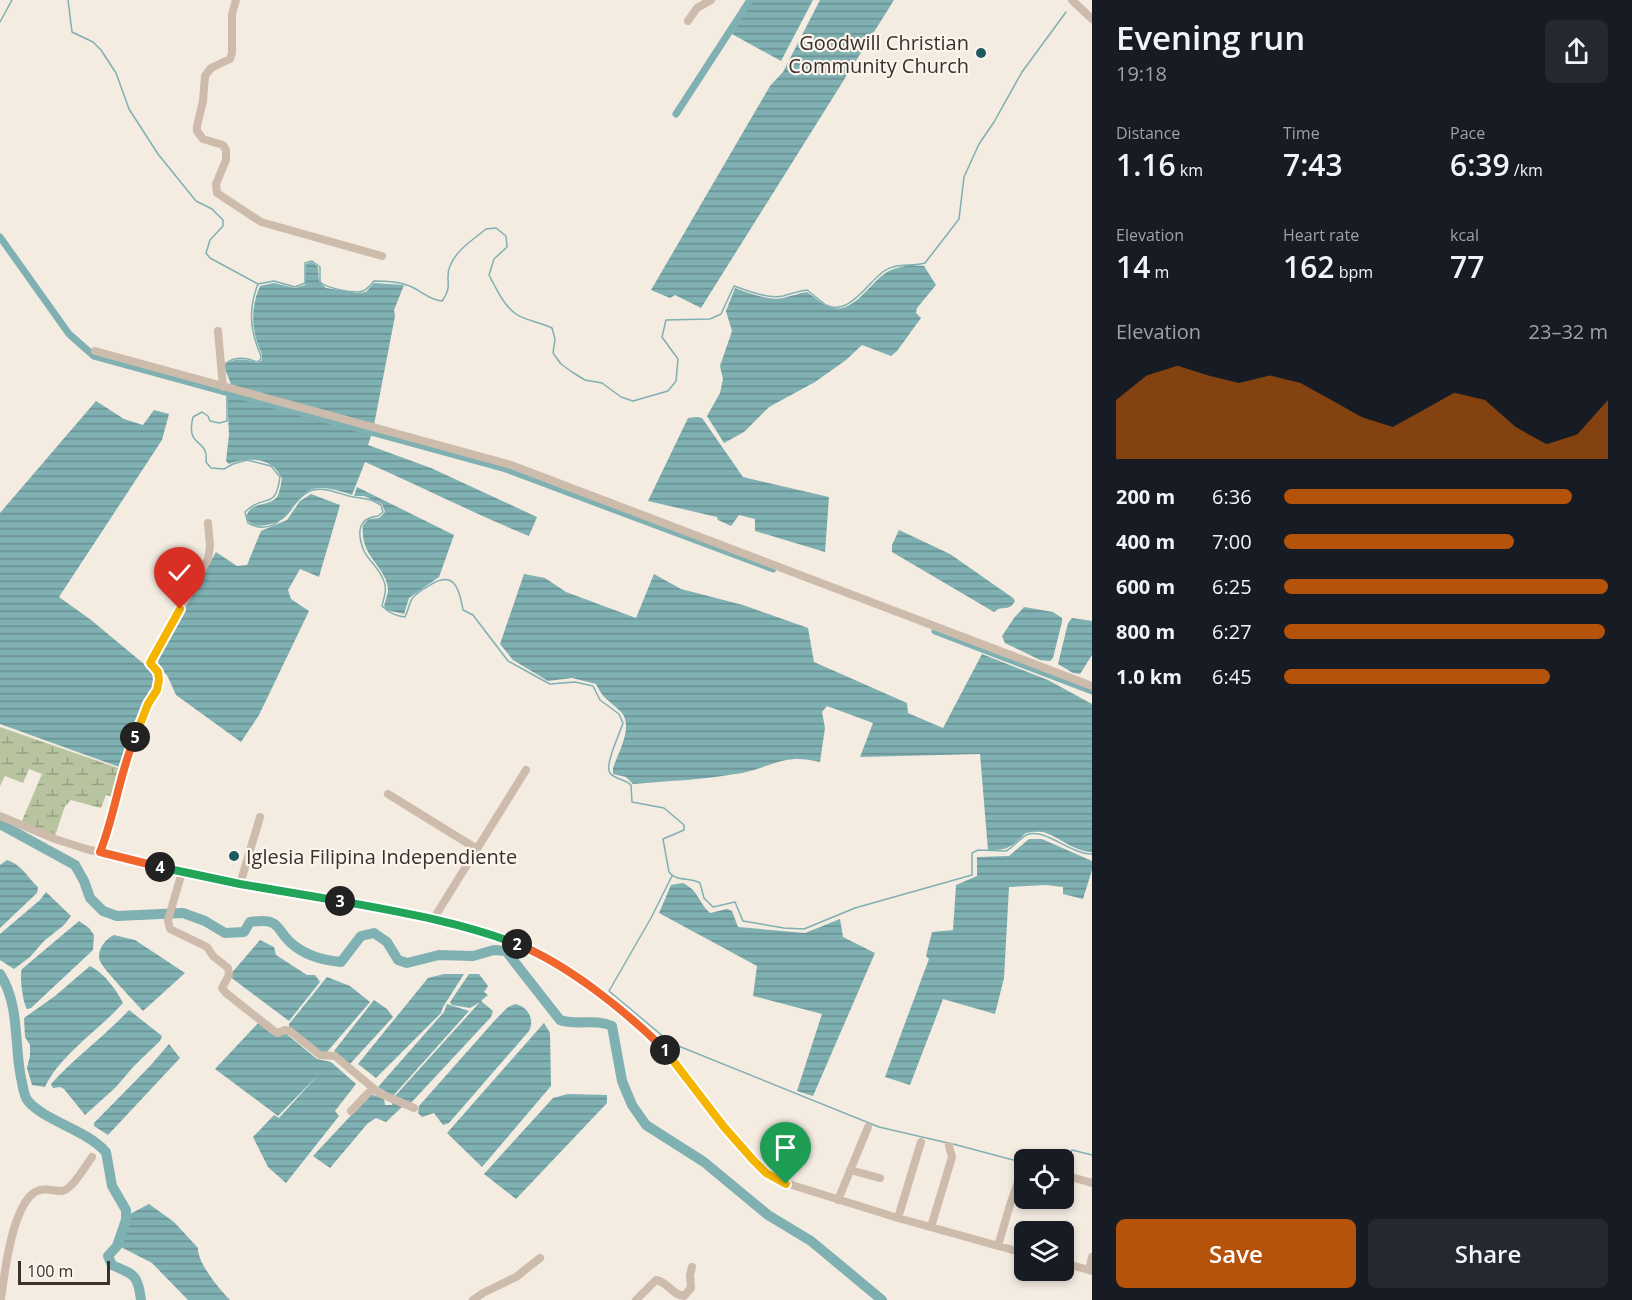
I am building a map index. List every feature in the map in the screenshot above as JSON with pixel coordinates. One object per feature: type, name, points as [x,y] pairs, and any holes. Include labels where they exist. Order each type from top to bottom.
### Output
[{"type":"street","points":[[236,0],[232,14],[232,53],[230,59],[211,68],[205,76],[203,101],[197,126],[203,139],[223,145],[226,150],[226,160],[216,184],[217,192],[261,222],[381,256]]},
{"type":"street","points":[[688,21],[697,8],[711,0]]},
{"type":"street","points":[[1072,0],[1092,19]]},
{"type":"street","points":[[218,330],[227,388]]},
{"type":"street","points":[[95,351],[511,465],[1092,686]]},
{"type":"street","points":[[100,852],[110,824],[121,773],[148,704],[157,690],[158,672],[150,663],[208,559],[210,546],[208,523]]},
{"type":"street","points":[[434,918],[526,770]]},
{"type":"street","points":[[388,794],[477,849]]},
{"type":"street","points":[[0,816],[56,839],[100,852],[240,884],[434,918],[483,931],[530,949],[549,959],[600,994],[643,1028],[669,1053],[724,1127],[766,1173],[786,1184],[1014,1250]]},
{"type":"street","points":[[240,884],[260,817]]},
{"type":"street","points":[[182,872],[168,920],[170,929],[207,947],[213,956],[228,968],[229,975],[223,990],[246,1011],[276,1033],[290,1031],[320,1055],[335,1056],[373,1088],[389,1098],[414,1108]]},
{"type":"street","points":[[351,1111],[373,1088]]},
{"type":"street","points":[[838,1200],[868,1127]]},
{"type":"street","points":[[898,1218],[921,1142]]},
{"type":"street","points":[[931,1227],[952,1157],[949,1146]]},
{"type":"street","points":[[2,1300],[5,1260],[24,1202],[40,1190],[62,1191],[70,1188],[92,1157]]},
{"type":"street","points":[[850,1170],[880,1178]]},
{"type":"street","points":[[1074,1178],[1092,1183]]},
{"type":"street","points":[[998,1246],[1014,1194]]},
{"type":"street","points":[[1074,1266],[1090,1270],[1092,1257]]},
{"type":"street","points":[[474,1300],[483,1293],[516,1277],[540,1258]]},
{"type":"street","points":[[636,1300],[656,1280],[662,1281],[675,1293],[684,1296],[691,1288],[692,1267]]},
{"type":"green space","points":[[0,727],[121,769],[114,797],[106,795],[101,808],[71,800],[65,806],[55,836],[21,823],[42,774],[29,769],[23,783],[5,776],[0,786]]},
{"type":"water","points":[[753,0],[813,0],[781,61],[732,34]]},
{"type":"water","points":[[820,0],[894,0],[701,308],[675,295],[670,298],[651,290],[770,86],[783,72]]},
{"type":"water","points":[[312,262],[318,267],[319,281],[326,288],[358,293],[366,292],[374,283],[404,285],[394,310],[395,316],[374,425],[232,387],[224,366],[236,360],[257,363],[262,360],[253,321],[255,300],[260,286],[274,283],[295,288],[305,285],[306,264]]},
{"type":"water","points":[[909,265],[924,266],[936,285],[917,308],[916,313],[921,318],[897,351],[891,356],[862,345],[846,360],[815,382],[769,407],[744,432],[724,443],[707,416],[720,393],[723,379],[720,366],[732,331],[726,311],[735,288],[771,298],[783,298],[807,292],[824,305],[844,307],[860,298],[887,272]]},
{"type":"water","points":[[227,394],[372,433],[368,445],[431,468],[537,517],[529,536],[365,462],[352,495],[326,488],[310,490],[284,518],[264,526],[253,524],[246,518],[248,512],[255,506],[277,497],[282,478],[273,467],[262,461],[245,460],[229,464],[226,461],[229,435]]},
{"type":"water","points":[[96,401],[124,419],[143,425],[154,410],[169,414],[162,440],[59,597],[91,620],[156,674],[158,680],[122,768],[0,724],[0,513]]},
{"type":"water","points":[[688,418],[702,418],[743,477],[829,497],[825,552],[755,531],[755,519],[739,515],[731,526],[718,520],[717,517],[648,501]]},
{"type":"water","points":[[357,487],[454,535],[439,577],[409,598],[404,614],[387,610],[384,606],[388,592],[387,583],[369,554],[363,536],[363,525],[369,519],[379,518],[385,512],[382,504],[364,496],[354,496]]},
{"type":"water","points":[[311,494],[340,505],[319,577],[300,569],[288,590],[291,599],[309,611],[259,715],[241,742],[176,695],[157,659],[216,552],[237,566],[247,565],[261,531],[287,520],[300,501]]},
{"type":"water","points":[[899,530],[950,554],[1015,601],[1010,607],[994,612],[892,552],[892,545]]},
{"type":"water","points":[[524,574],[545,578],[566,592],[636,618],[654,574],[681,589],[743,605],[808,628],[814,662],[907,703],[908,713],[943,728],[982,654],[1048,680],[1092,704],[1092,852],[1039,832],[1026,833],[1013,845],[1005,848],[988,850],[980,754],[860,757],[873,723],[827,706],[822,712],[825,728],[820,762],[807,759],[786,760],[747,772],[722,776],[633,784],[626,777],[613,774],[624,739],[626,724],[620,711],[604,697],[596,684],[572,678],[548,681],[513,660],[500,644]]},
{"type":"water","points":[[1024,607],[1053,612],[1062,618],[1053,658],[1050,661],[1040,660],[1005,643],[1002,636]]},
{"type":"water","points":[[1072,618],[1092,621],[1092,655],[1080,674],[1073,673],[1058,664],[1068,623]]},
{"type":"water","points":[[1029,839],[1042,839],[1092,861],[1092,870],[1083,899],[1063,894],[1063,887],[1046,885],[1009,887],[1004,978],[995,1014],[943,999],[910,1085],[885,1077],[929,959],[926,956],[932,932],[953,930],[956,885],[977,876],[977,857],[1009,856]]},
{"type":"water","points":[[7,860],[20,868],[38,887],[37,893],[0,928],[0,865]]},
{"type":"water","points":[[683,883],[696,893],[710,913],[727,909],[732,911],[738,927],[805,933],[840,919],[843,937],[875,953],[813,1096],[797,1091],[822,1014],[753,996],[757,966],[659,913],[671,885]]},
{"type":"water","points":[[46,892],[71,916],[30,957],[14,969],[0,960],[0,934],[40,900]]},
{"type":"water","points":[[79,921],[94,935],[93,950],[31,1008],[27,1009],[22,989],[22,969]]},
{"type":"water","points":[[114,935],[135,940],[185,973],[143,1011],[100,961],[99,953],[102,946]]},
{"type":"water","points":[[260,940],[274,947],[276,955],[307,975],[315,975],[320,982],[289,1021],[229,976]]},
{"type":"water","points":[[90,966],[109,982],[123,1003],[60,1064],[45,1087],[32,1085],[27,1068],[30,1045],[25,1037],[24,1018],[55,996]]},
{"type":"water","points":[[444,974],[464,974],[441,1013],[376,1078],[358,1064],[428,978]]},
{"type":"water","points":[[469,974],[479,974],[488,986],[484,992],[488,995],[481,1001],[493,1011],[491,1017],[410,1104],[395,1096],[480,1002],[470,1008],[452,1005],[450,1002]]},
{"type":"water","points":[[327,977],[350,986],[370,1002],[326,1053],[320,1051],[289,1027],[289,1024]]},
{"type":"water","points":[[374,1000],[387,1009],[393,1017],[350,1064],[334,1051]]},
{"type":"water","points":[[447,1004],[469,1011],[393,1096],[378,1087],[444,1012]]},
{"type":"water","points":[[515,1004],[520,1005],[529,1014],[531,1027],[529,1031],[449,1123],[443,1125],[434,1113],[422,1117],[418,1113],[419,1106],[496,1019],[508,1007]]},
{"type":"water","points":[[129,1010],[162,1036],[160,1041],[116,1087],[85,1115],[64,1089],[53,1088],[51,1084]]},
{"type":"water","points":[[260,1021],[277,1037],[284,1032],[317,1059],[331,1062],[356,1084],[335,1111],[339,1116],[286,1183],[268,1167],[253,1137],[274,1115],[279,1118],[319,1074],[278,1116],[215,1069]]},
{"type":"water","points":[[544,1023],[550,1033],[551,1086],[482,1167],[447,1133]]},
{"type":"water","points":[[169,1044],[180,1058],[108,1135],[94,1126],[94,1123]]},
{"type":"water","points":[[371,1094],[384,1099],[385,1105],[392,1105],[392,1102],[402,1107],[386,1122],[376,1118],[368,1123],[330,1168],[313,1156]]},
{"type":"water","points":[[568,1094],[607,1095],[607,1103],[516,1199],[484,1174],[553,1098]]},
{"type":"water","points":[[149,1204],[174,1222],[198,1248],[205,1268],[230,1300],[188,1300],[152,1263],[119,1246],[128,1226],[130,1214]]},
{"type":"waterway","points":[[0,22],[12,0]]},
{"type":"waterway","points":[[68,0],[72,32],[93,42],[101,50],[116,73],[129,109],[158,154],[196,201],[212,209],[223,220],[223,226],[210,240],[206,253],[210,258],[258,284],[274,281],[295,287],[305,283],[305,263],[312,261],[320,267],[320,282],[334,288],[359,292],[374,281],[395,282],[412,287],[432,299],[442,301],[447,291],[448,271],[456,255],[486,229],[496,228],[506,236],[507,247],[494,259],[489,275],[508,306],[520,316],[552,328],[555,339],[553,353],[561,364],[585,380],[602,383],[621,397],[633,401],[668,391],[676,381],[678,359],[662,337],[666,320],[710,319],[721,314],[734,286],[771,296],[783,296],[807,290],[826,305],[843,306],[851,302],[889,268],[925,263],[959,219],[964,177],[979,144],[1022,72],[1066,12]]},
{"type":"waterway","points":[[676,114],[750,0]]},
{"type":"waterway","points":[[0,237],[69,334],[94,356],[503,468],[773,569]]},
{"type":"waterway","points":[[224,365],[235,359],[244,358],[257,362],[261,359],[254,338],[252,320],[253,302],[258,284]]},
{"type":"waterway","points":[[227,391],[227,421],[219,423],[210,421],[208,416],[202,412],[193,417],[192,434],[204,449],[206,462],[211,468],[224,469],[247,460],[271,466],[280,477],[278,488],[272,498],[252,506],[245,512],[248,523],[260,527],[269,526],[285,516],[305,494],[319,489],[368,499],[381,505],[383,512],[362,523],[360,539],[364,551],[384,582],[385,592],[382,606],[392,614],[405,617],[417,593],[436,582],[449,580],[457,587],[463,610],[473,615],[508,661],[550,684],[575,682],[593,686],[600,700],[619,714],[623,723],[609,764],[610,773],[631,785],[632,802],[664,808],[684,825],[684,830],[663,839],[669,872],[675,877],[700,883],[704,898],[713,907],[735,902],[743,921],[804,929],[855,908],[972,875],[972,853],[978,850],[1006,851],[1029,834],[1043,835],[1075,850],[1092,854]]},
{"type":"waterway","points":[[935,631],[1092,691]]},
{"type":"waterway","points":[[0,824],[75,865],[90,898],[103,911],[117,916],[183,913],[205,921],[225,933],[244,932],[250,922],[269,922],[278,927],[289,941],[301,950],[317,958],[341,962],[361,936],[374,933],[387,942],[398,960],[407,963],[439,955],[473,956],[494,950],[506,951],[560,1020],[612,1026],[622,1081],[632,1105],[646,1125],[704,1162],[768,1215],[811,1241],[882,1300]]},
{"type":"waterway","points":[[672,876],[609,991],[671,1043],[879,1127],[948,1143]]},
{"type":"waterway","points":[[0,974],[14,1012],[19,1065],[26,1099],[44,1114],[87,1137],[106,1152],[112,1186],[126,1210],[126,1220],[117,1246],[108,1256],[112,1265],[134,1277],[141,1300]]},
{"type":"waterway","points":[[953,1144],[1014,1160]]},
{"type":"waterway","points":[[1074,1150],[1092,1155]]},
{"type":"place","name":"Goodwill Christian Community Church","points":[[981,53]]},
{"type":"place","name":"Iglesia Filipina Independiente","points":[[234,856]]},
{"type":"route","points":[[180,609],[150,663],[158,672],[157,690],[148,704],[121,773],[110,824],[100,852],[240,884],[434,918],[483,931],[530,949],[549,959],[600,994],[643,1028],[669,1053],[724,1127],[754,1161],[766,1173],[786,1184]]}]
